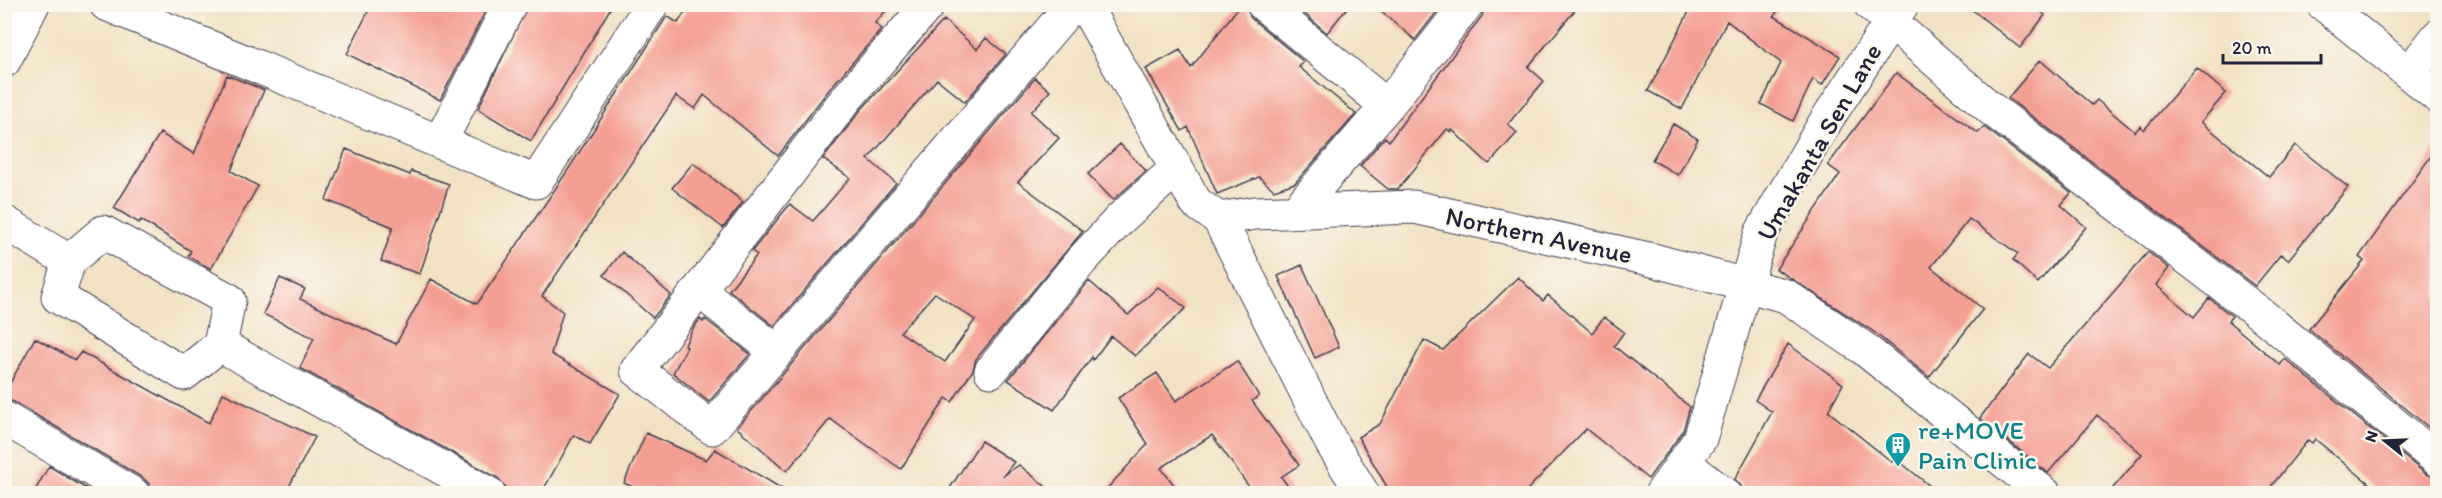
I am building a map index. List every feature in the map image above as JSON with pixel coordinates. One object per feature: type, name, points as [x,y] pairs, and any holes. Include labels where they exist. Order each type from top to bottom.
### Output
[{"type":"street","points":[[4,61],[33,4]]},
{"type":"street","points":[[106,4],[536,182],[652,4]]},
{"type":"street","points":[[440,142],[510,4]]},
{"type":"street","points":[[929,4],[846,99],[637,370],[712,428],[1073,4]]},
{"type":"street","points":[[1084,4],[1175,170],[1196,203],[1219,219],[1315,411],[1363,494]]},
{"type":"street","points":[[1263,4],[1387,106]]},
{"type":"street","points":[[1296,211],[1387,106],[1467,4]]},
{"type":"street","points":[[2323,4],[2438,97]]},
{"type":"street","points":[[1887,10],[1990,108],[2262,315],[2438,460]]},
{"type":"street","name":"Umakanta Sen Lane","points":[[1661,494],[1700,439],[1761,233],[1887,10]]},
{"type":"street","points":[[2409,73],[2438,36]]},
{"type":"street","points":[[991,371],[1082,260],[1121,218],[1175,170]]},
{"type":"street","name":"Northern Avenue","points":[[1219,219],[1255,213],[1414,207],[1649,259],[1786,296],[1863,348],[2045,494]]},
{"type":"street","points":[[4,222],[69,261]]},
{"type":"street","points":[[103,232],[229,300],[220,345],[184,374],[57,297],[69,261],[103,232]]},
{"type":"street","points":[[699,290],[777,352]]},
{"type":"street","points":[[220,345],[489,494]]},
{"type":"street","points":[[4,418],[133,494]]},
{"type":"street","points":[[1683,462],[1725,494]]},
{"type":"building","points":[[372,4],[489,4],[440,100],[347,54]]},
{"type":"building","points":[[528,4],[613,4],[531,141],[478,109]]},
{"type":"building","points":[[690,4],[892,4],[875,23],[882,29],[831,87],[778,156],[704,95],[695,109],[676,96],[542,296],[563,312],[551,354],[620,394],[590,444],[574,435],[541,494],[517,494],[506,488],[498,478],[300,368],[314,338],[263,314],[280,278],[305,289],[300,299],[396,344],[431,279],[477,304],[566,173],[667,16],[678,23]]},
{"type":"building","points":[[1241,4],[1245,4],[1251,18],[1304,62],[1299,67],[1356,114],[1295,183],[1274,190],[1259,177],[1217,194],[1188,127],[1182,131],[1146,69],[1180,50],[1191,68]]},
{"type":"building","points":[[1293,4],[1350,4],[1327,33]]},
{"type":"building","points":[[1373,4],[1443,4],[1415,40]]},
{"type":"building","points":[[1485,4],[1580,4],[1528,67],[1544,81],[1508,124],[1517,133],[1489,164],[1452,130],[1451,132],[1447,129],[1398,189],[1388,189],[1360,166],[1385,137],[1389,141],[1482,16]]},
{"type":"building","points":[[1693,4],[1783,4],[1774,16],[1840,56],[1822,85],[1813,79],[1793,121],[1761,104],[1781,63],[1727,21],[1682,109],[1648,91]]},
{"type":"building","points":[[1965,4],[2032,4],[2045,15],[2020,48]]},
{"type":"building","points":[[944,20],[977,49],[986,38],[1006,54],[965,102],[937,79],[868,159],[896,183],[774,326],[729,290],[757,255],[752,251],[790,204],[813,221],[850,178],[823,159],[860,111]]},
{"type":"building","points":[[2040,60],[2092,105],[2097,100],[2135,132],[2140,126],[2144,130],[2197,68],[2226,93],[2201,122],[2269,177],[2295,145],[2348,187],[2288,260],[2281,254],[2255,286],[2008,98]]},
{"type":"building","points":[[1896,73],[1978,133],[1984,127],[2071,193],[2061,205],[2086,227],[2038,283],[2013,260],[2018,254],[1969,219],[1931,267],[1983,309],[1929,377],[1874,332],[1776,269],[1840,174],[1828,165]]},
{"type":"building","points":[[227,75],[264,90],[231,171],[258,186],[211,269],[188,256],[191,251],[141,220],[139,223],[114,208],[160,133],[194,154]]},
{"type":"building","points":[[1035,78],[1050,91],[1031,112],[1059,138],[1018,182],[1083,231],[976,359],[973,370],[952,402],[946,398],[901,469],[830,419],[787,471],[737,428]],"holes":[[[935,293],[975,320],[945,362],[900,332]]]},
{"type":"building","points":[[1673,124],[1698,139],[1678,175],[1652,160]]},
{"type":"building","points":[[1120,144],[1146,171],[1113,200],[1088,174]]},
{"type":"building","points":[[2438,146],[2438,435],[2309,329],[2364,261],[2359,257]]},
{"type":"building","points":[[346,149],[410,175],[411,171],[449,184],[420,274],[381,261],[393,227],[326,200]]},
{"type":"building","points":[[693,163],[743,202],[723,228],[672,188]]},
{"type":"building","points":[[622,252],[671,295],[653,318],[604,275]]},
{"type":"building","points":[[2148,252],[2169,268],[2156,285],[2194,317],[2209,298],[2232,316],[2228,321],[2280,365],[2285,359],[2426,474],[2438,478],[2438,494],[2382,494],[2315,439],[2312,443],[2308,440],[2265,494],[2108,494],[2142,454],[2097,415],[2048,473],[1980,418],[2029,354],[2048,368]]},
{"type":"building","points":[[1302,265],[1339,347],[1315,358],[1278,276]]},
{"type":"building","points":[[1518,277],[1543,301],[1548,295],[1592,333],[1604,317],[1624,332],[1614,346],[1690,407],[1683,431],[1648,479],[1586,429],[1523,494],[1391,494],[1358,437],[1380,424],[1424,340],[1443,350]]},
{"type":"building","points":[[1089,281],[1128,315],[1158,287],[1186,308],[1135,356],[1111,336],[1093,360],[1092,357],[1054,410],[1008,380]]},
{"type":"building","points":[[700,319],[703,322],[705,319],[750,354],[709,402],[673,373],[687,347],[685,345],[692,330]]},
{"type":"building","points":[[35,338],[75,360],[81,352],[209,423],[223,393],[315,437],[285,494],[152,494],[149,484],[143,478],[14,402],[4,399],[4,394]]},
{"type":"building","points":[[1788,344],[1843,384],[1828,411],[1892,462],[1895,458],[1940,494],[1742,494],[1741,486],[1735,479],[1772,412],[1755,400]]},
{"type":"building","points":[[1237,361],[1259,396],[1252,401],[1299,465],[1281,477],[1294,494],[1254,494],[1212,435],[1161,468],[1181,494],[1102,494],[1148,444],[1118,398],[1157,373],[1176,401]]},
{"type":"building","points":[[646,433],[706,460],[715,449],[791,494],[649,494],[624,483]]},
{"type":"building","points":[[981,441],[1014,462],[1003,476],[1019,465],[1055,494],[946,494]]},
{"type":"building","points":[[49,466],[95,494],[33,494]]},
{"type":"place","name":"re+MOVE Pain Clinic","points":[[1898,468]]}]
